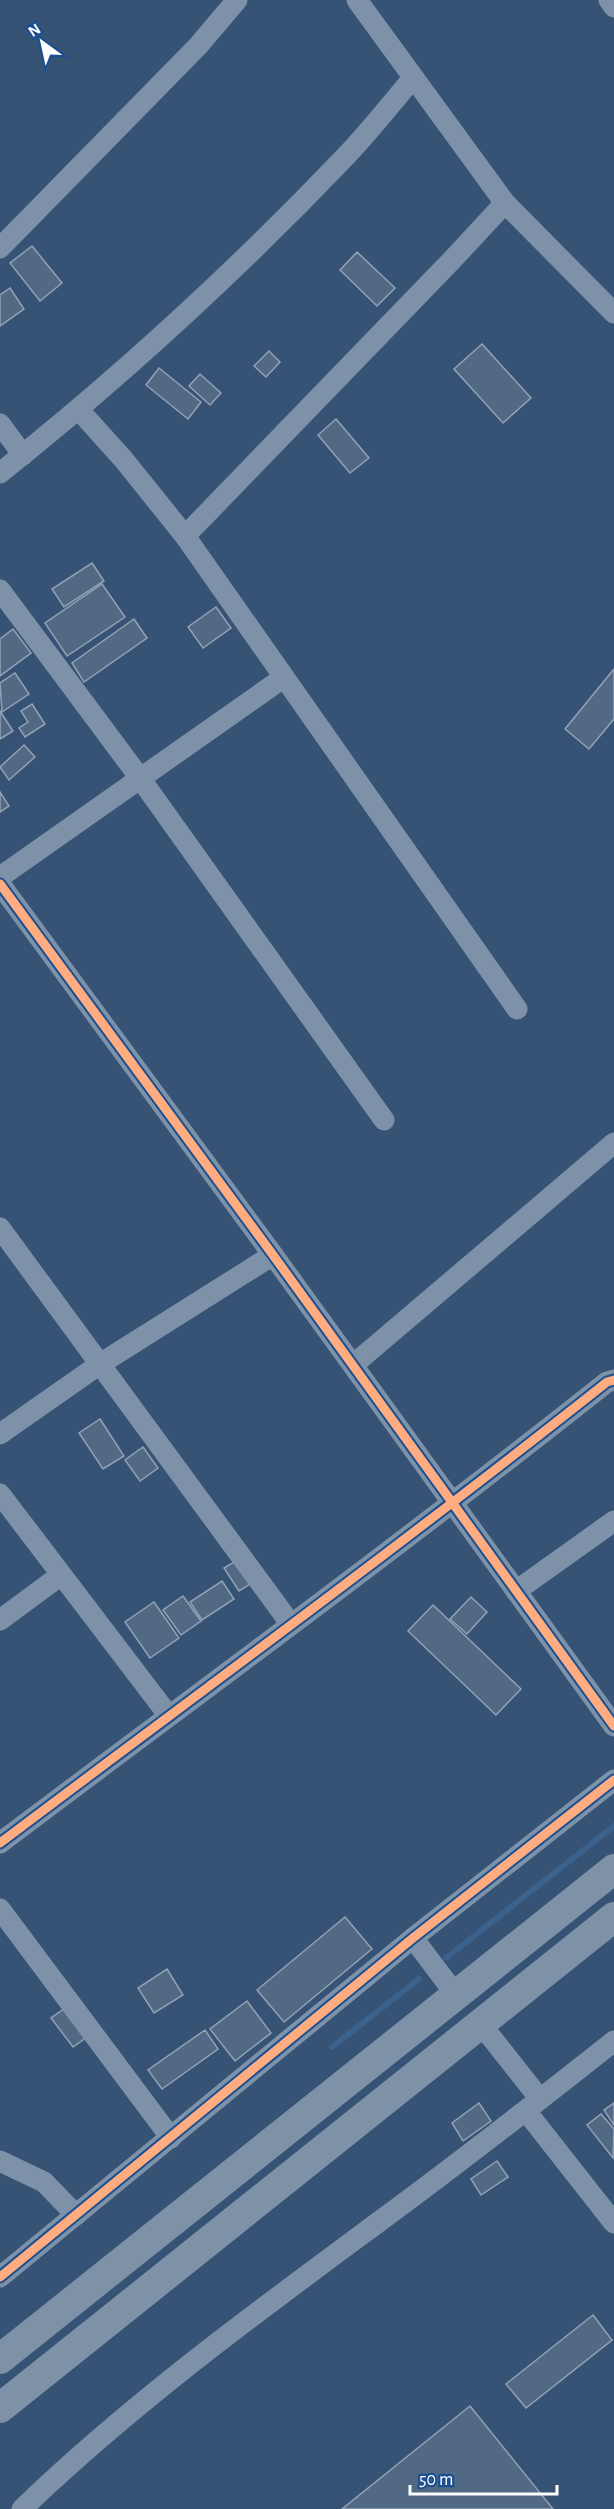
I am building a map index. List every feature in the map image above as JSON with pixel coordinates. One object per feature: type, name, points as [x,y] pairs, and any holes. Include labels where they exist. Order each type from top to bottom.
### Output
[{"type":"highway","points":[[0,2359],[614,1869]]},
{"type":"highway","points":[[0,2409],[614,1917]]},
{"type":"street","points":[[0,248],[198,46],[237,0]]},
{"type":"street","points":[[357,0],[505,203],[614,313]]},
{"type":"street","points":[[609,0],[614,7]]},
{"type":"street","points":[[0,473],[79,410],[222,280],[346,156],[413,78]]},
{"type":"street","points":[[185,536],[505,203]]},
{"type":"street","points":[[79,410],[124,460],[185,536],[518,1010]]},
{"type":"street","points":[[0,424],[23,455]]},
{"type":"street","points":[[0,590],[140,778],[384,1120]]},
{"type":"street","points":[[0,877],[283,678]]},
{"type":"street","points":[[0,884],[273,1255],[614,1726]]},
{"type":"street","points":[[353,1365],[614,1143]]},
{"type":"street","points":[[0,1228],[290,1623]]},
{"type":"street","points":[[0,1434],[100,1364],[273,1255]]},
{"type":"street","points":[[0,1843],[290,1623],[453,1504],[607,1382],[614,1380]]},
{"type":"street","points":[[0,1494],[169,1716]]},
{"type":"street","points":[[516,1591],[614,1521]]},
{"type":"street","points":[[0,1620],[61,1575]]},
{"type":"street","points":[[0,2277],[413,1938],[614,1780]]},
{"type":"street","points":[[0,1909],[171,2138]]},
{"type":"street","points":[[413,1938],[456,1995]]},
{"type":"street","points":[[480,2023],[614,2223]]},
{"type":"street","points":[[22,2509],[49,2483],[149,2398],[614,2041]]},
{"type":"street","points":[[0,2161],[44,2182],[76,2216]]},
{"type":"building","points":[[32,246],[62,283],[40,301],[10,263]]},
{"type":"building","points":[[357,252],[395,288],[377,306],[340,270]]},
{"type":"building","points":[[10,288],[24,309],[0,326],[0,295]]},
{"type":"building","points":[[482,344],[531,398],[503,423],[454,369]]},
{"type":"building","points":[[269,351],[280,362],[266,377],[254,366]]},
{"type":"building","points":[[159,368],[201,402],[188,419],[146,385]]},
{"type":"building","points":[[200,374],[221,393],[210,405],[189,386]]},
{"type":"building","points":[[336,419],[369,458],[350,473],[318,435]]},
{"type":"building","points":[[92,563],[104,581],[64,607],[52,589]]},
{"type":"building","points":[[102,584],[125,617],[67,656],[45,623]]},
{"type":"building","points":[[216,607],[231,628],[203,648],[188,627]]},
{"type":"building","points":[[134,619],[147,638],[84,682],[72,663]]},
{"type":"building","points":[[13,629],[31,653],[0,676],[0,639]]},
{"type":"building","points":[[614,669],[614,719],[589,749],[565,729]]},
{"type":"building","points":[[15,673],[29,694],[2,712],[0,683]]},
{"type":"building","points":[[32,704],[45,724],[25,737],[19,728],[28,722],[21,711]]},
{"type":"building","points":[[0,711],[13,731],[0,739]]},
{"type":"building","points":[[24,745],[35,757],[9,780],[0,767]]},
{"type":"building","points":[[0,792],[9,806],[0,812]]},
{"type":"building","points":[[100,1419],[124,1456],[103,1469],[79,1433]]},
{"type":"building","points":[[143,1447],[158,1468],[140,1481],[125,1460]]},
{"type":"building","points":[[244,1556],[258,1579],[239,1591],[224,1568]]},
{"type":"building","points":[[222,1581],[234,1599],[202,1620],[190,1602]]},
{"type":"building","points":[[183,1596],[201,1621],[181,1635],[163,1610]]},
{"type":"building","points":[[471,1597],[487,1612],[467,1634],[450,1619]]},
{"type":"building","points":[[154,1602],[179,1638],[150,1658],[125,1622]]},
{"type":"building","points":[[433,1605],[521,1689],[496,1715],[408,1631]]},
{"type":"building","points":[[345,1917],[372,1949],[284,2022],[257,1990]]},
{"type":"building","points":[[167,1969],[183,1995],[154,2013],[138,1988]]},
{"type":"building","points":[[247,2001],[271,2033],[235,2061],[210,2029]]},
{"type":"building","points":[[68,2006],[90,2035],[73,2047],[51,2018]]},
{"type":"building","points":[[205,2030],[218,2049],[162,2089],[148,2070]]},
{"type":"building","points":[[479,2103],[491,2121],[463,2141],[452,2123]]},
{"type":"building","points":[[614,2103],[614,2125],[604,2110]]},
{"type":"building","points":[[601,2114],[614,2129],[613,2158],[587,2125]]},
{"type":"building","points":[[497,2161],[508,2177],[481,2195],[471,2179]]},
{"type":"building","points":[[593,2315],[612,2340],[526,2408],[506,2384]]},
{"type":"building","points":[[470,2406],[553,2509],[342,2509]]},
{"type":"waterway","points":[[446,1958],[614,1826]]},
{"type":"waterway","points":[[332,2047],[419,1979]]},
{"type":"cycle path","points":[[0,884],[273,1255],[614,1726]]},
{"type":"cycle path","points":[[0,1843],[381,1557],[607,1382],[614,1380]]},
{"type":"cycle path","points":[[0,2277],[413,1938],[614,1780]]}]
